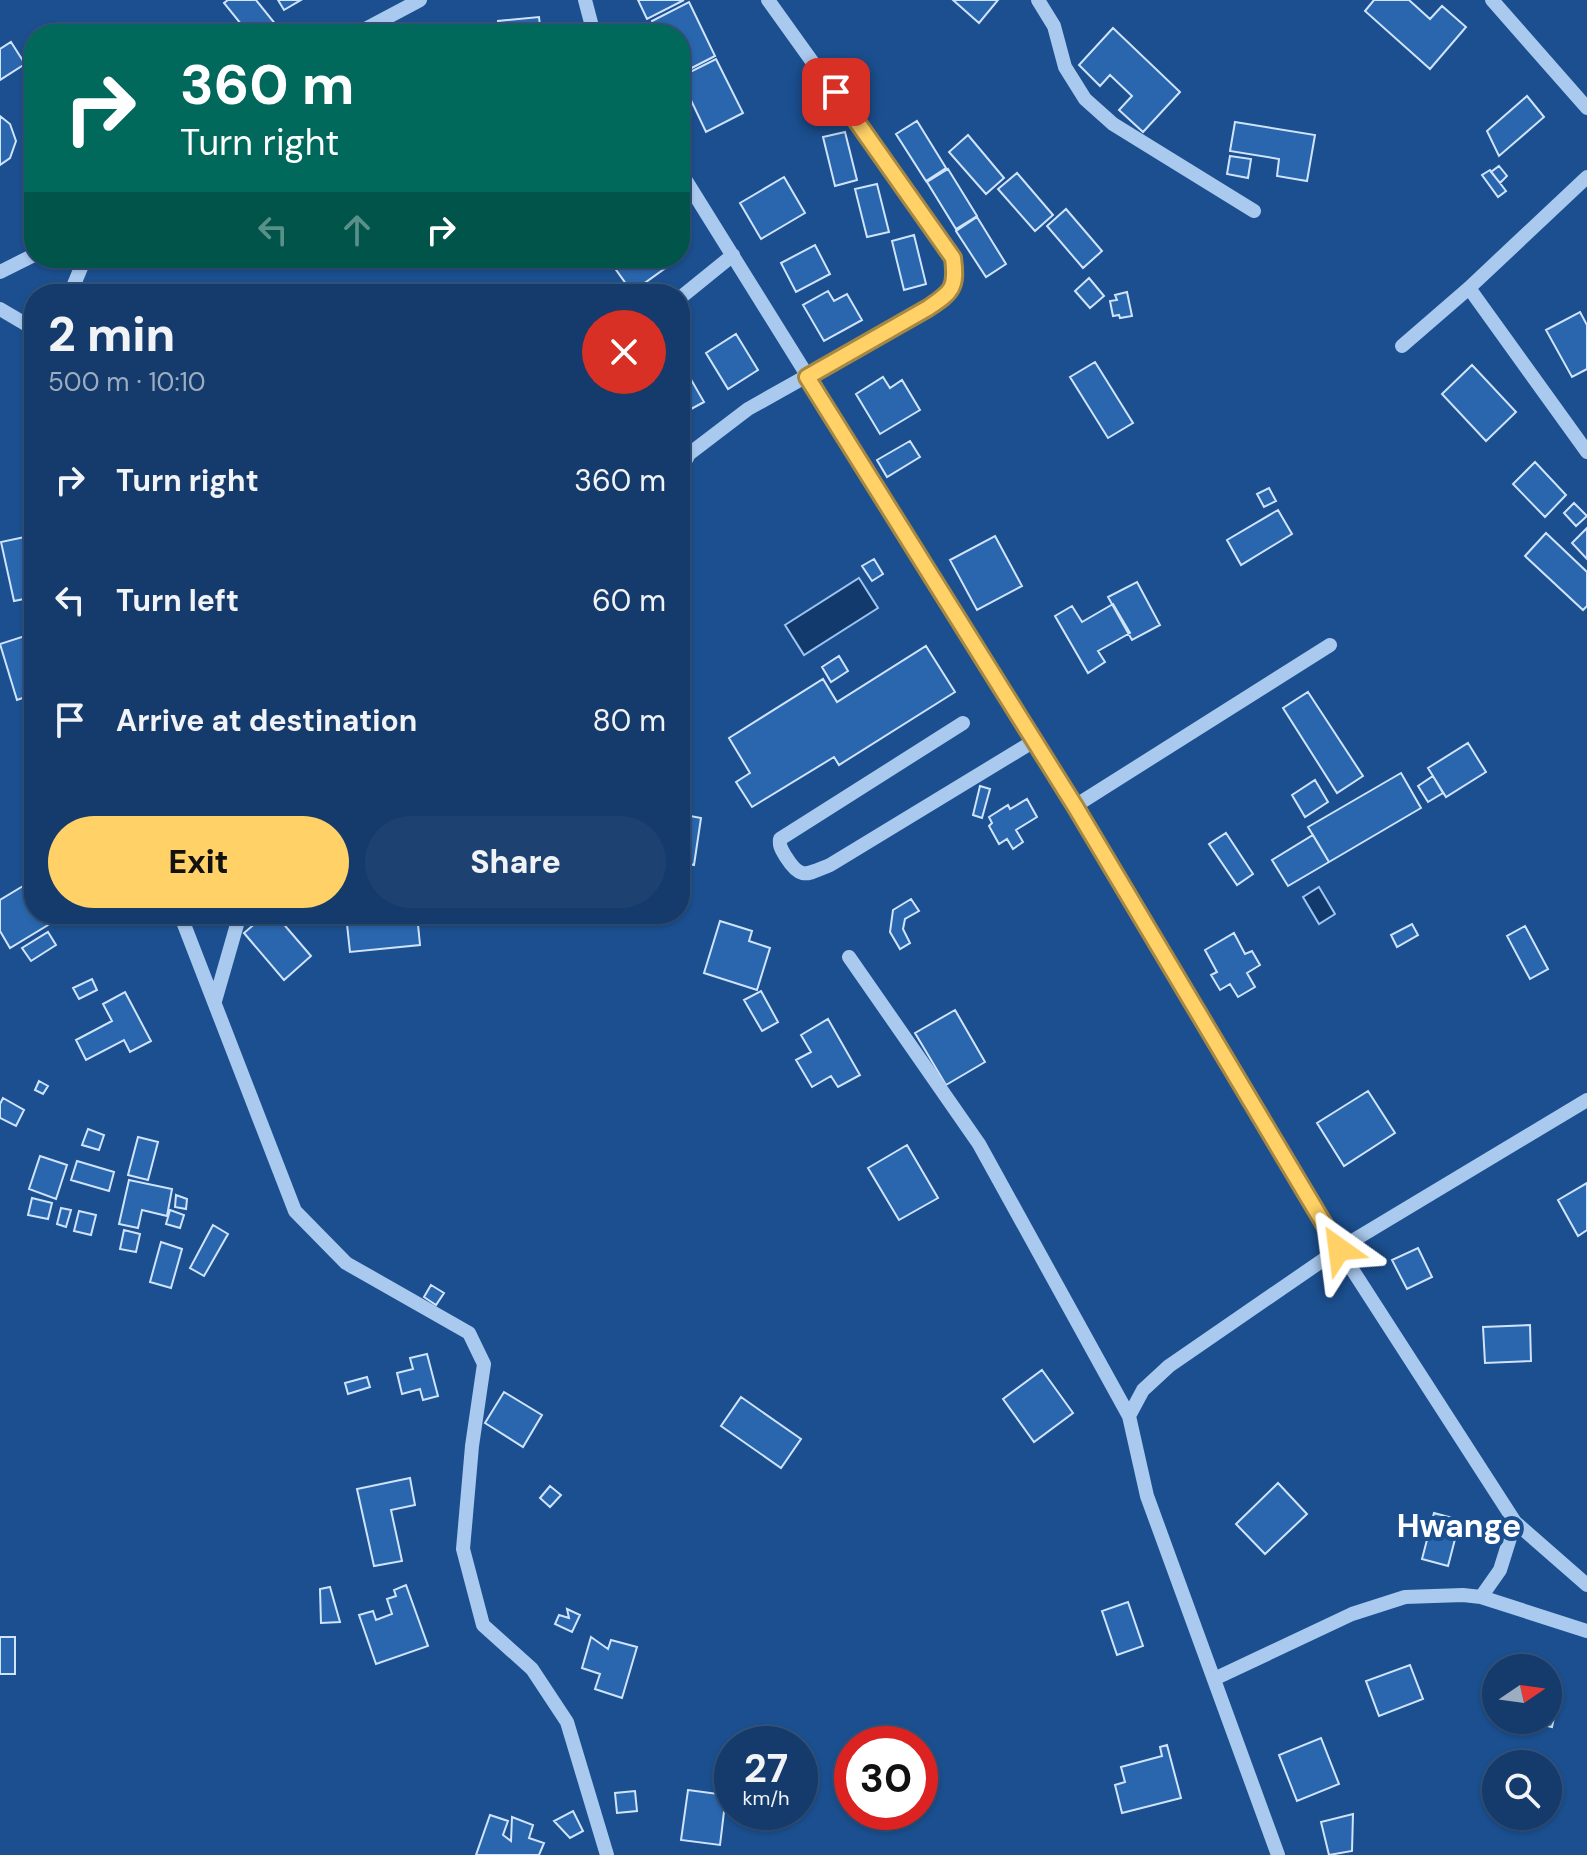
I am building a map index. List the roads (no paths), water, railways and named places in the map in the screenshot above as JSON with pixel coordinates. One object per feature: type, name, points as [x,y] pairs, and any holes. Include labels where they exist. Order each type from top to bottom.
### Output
[{"type":"street","points":[[375,24],[420,0]]},
{"type":"street","points":[[585,0],[591,24]]},
{"type":"street","points":[[690,453],[748,409],[928,308],[946,296],[956,279],[953,258],[768,0]]},
{"type":"street","points":[[1038,0],[1054,26],[1065,67],[1085,99],[1113,124],[1254,211]]},
{"type":"street","points":[[1492,0],[1587,108]]},
{"type":"street","points":[[1402,346],[1587,177]]},
{"type":"street","points":[[690,187],[1075,806],[1339,1249],[1515,1522],[1587,1585]]},
{"type":"street","points":[[690,290],[733,255]]},
{"type":"street","points":[[0,272],[24,260]]},
{"type":"street","points":[[1469,288],[1587,452]]},
{"type":"street","points":[[0,309],[24,323]]},
{"type":"street","points":[[1075,806],[1330,645]]},
{"type":"street","points":[[963,723],[780,839],[779,846],[795,871],[810,873],[830,865],[1034,741]]},
{"type":"street","points":[[184,924],[295,1211],[346,1263],[469,1333],[484,1364],[472,1446],[463,1549],[483,1625],[532,1669],[567,1722],[607,1855]]},
{"type":"street","points":[[215,1001],[237,924]]},
{"type":"street","points":[[849,957],[979,1144],[1129,1416],[1147,1496],[1278,1855]]},
{"type":"street","points":[[1129,1416],[1143,1390],[1169,1366],[1339,1249],[1587,1100]]},
{"type":"street","points":[[1481,1597],[1500,1570],[1515,1522]]},
{"type":"street","points":[[1214,1679],[1352,1614],[1405,1597],[1481,1597],[1587,1631]]},
{"type":"water","points":[[859,578],[878,608],[804,655],[785,625]]},
{"type":"water","points":[[1319,887],[1335,914],[1319,924],[1303,897]]},
{"type":"district","name":"Hwange","points":[[1459,1526]]}]
